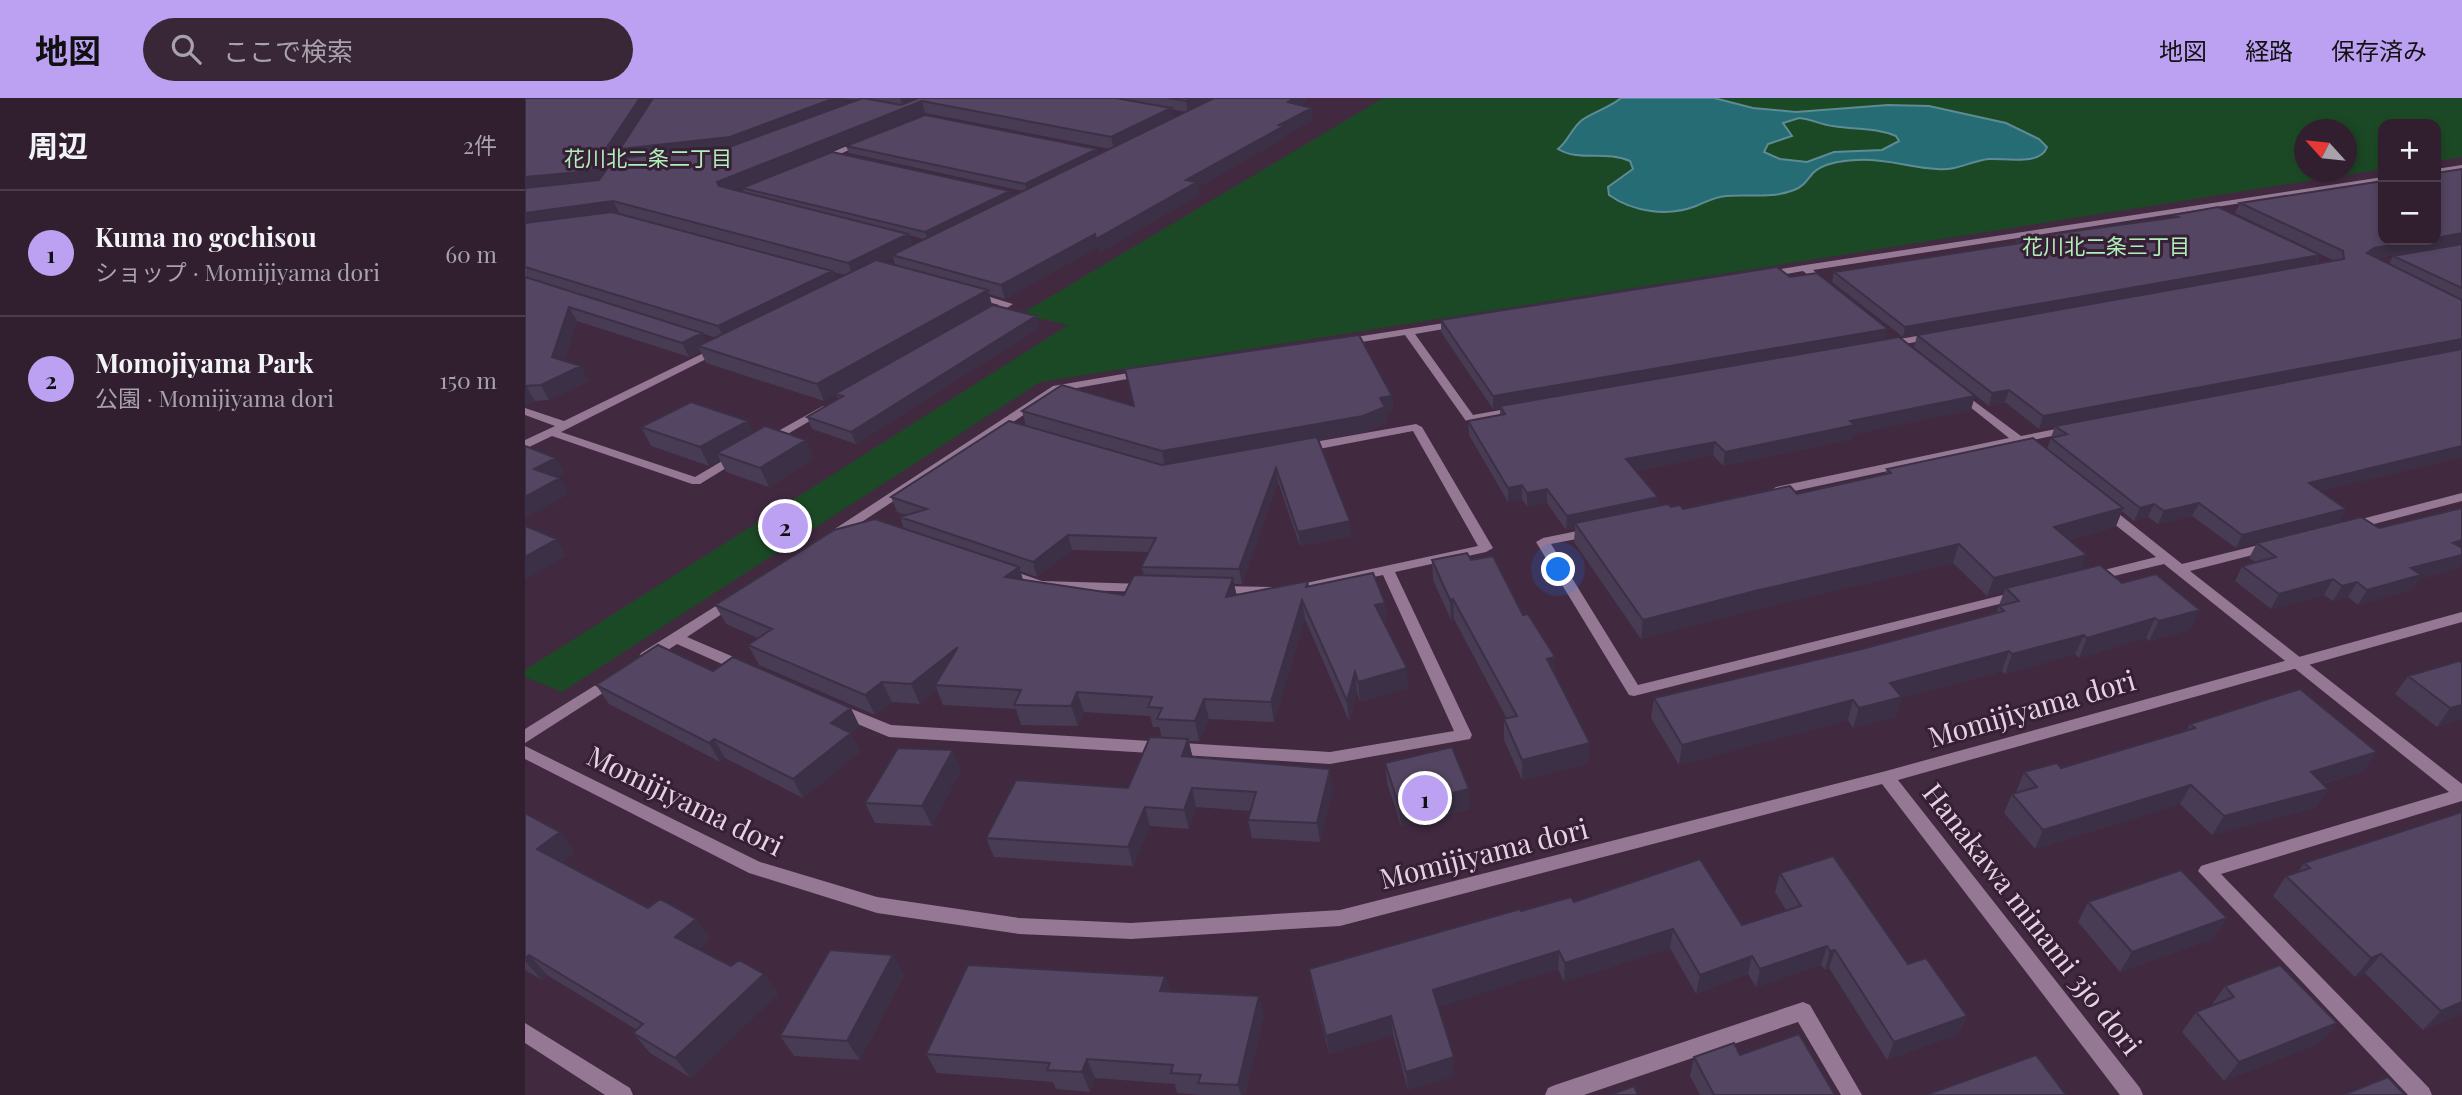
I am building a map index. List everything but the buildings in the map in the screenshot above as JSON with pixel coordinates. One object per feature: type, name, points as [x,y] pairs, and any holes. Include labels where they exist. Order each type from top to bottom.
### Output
[{"type":"street","points":[[810,164],[880,136]]},
{"type":"street","points":[[833,154],[846,157]]},
{"type":"street","points":[[2441,170],[2462,167]]},
{"type":"street","points":[[1753,277],[2378,180]]},
{"type":"street","points":[[2206,206],[2229,217]]},
{"type":"street","points":[[1805,268],[1835,293]]},
{"type":"street","points":[[957,290],[1008,304],[972,324]]},
{"type":"street","points":[[1327,345],[1464,323]]},
{"type":"street","points":[[1408,332],[1470,419],[1525,409]]},
{"type":"street","points":[[1870,348],[1952,333]]},
{"type":"street","points":[[1887,334],[1908,351]]},
{"type":"street","points":[[525,445],[725,346],[711,342]]},
{"type":"street","points":[[820,543],[859,523],[1005,427],[1057,388],[1165,370]]},
{"type":"street","points":[[1952,386],[2022,443]]},
{"type":"street","points":[[756,447],[840,399]]},
{"type":"street","points":[[525,411],[564,425]]},
{"type":"street","points":[[1760,495],[2022,443],[2084,426]]},
{"type":"street","points":[[1205,589],[1287,592],[1486,548],[1416,427],[1284,451]]},
{"type":"street","points":[[551,432],[696,481],[744,454]]},
{"type":"street","points":[[2341,528],[2462,497]]},
{"type":"street","points":[[2092,499],[2462,794]]},
{"type":"street","points":[[1611,527],[1543,542],[1634,691],[2033,592]]},
{"type":"street","points":[[2179,569],[2287,542]]},
{"type":"street","points":[[2073,582],[2166,559]]},
{"type":"street","points":[[991,568],[1041,584],[1164,588]]},
{"type":"street","points":[[826,704],[889,731],[1330,758],[1464,735],[1387,569]]},
{"type":"street","points":[[525,737],[742,594]]},
{"type":"street","name":"Momijiyama dori","points":[[525,752],[755,868],[877,905],[1019,926],[1131,931],[1341,918],[1886,777],[2462,617]]},
{"type":"street","points":[[675,638],[763,677]]},
{"type":"street","name":"Hanakawa minami 3jo dori","points":[[1886,777],[2133,1095]]},
{"type":"street","points":[[2422,1095],[2207,871],[2462,794]]},
{"type":"street","points":[[1555,1095],[1803,1011],[1852,1095]]},
{"type":"street","points":[[525,1032],[623,1095]]},
{"type":"shaded area","points":[[1383,98],[2462,98],[2462,157],[2441,160],[2441,119],[2378,119],[2378,170],[2357,173],[2357,119],[2294,119],[2294,182],[2301,182],[1040,382],[562,692],[525,677],[525,670],[1068,325],[1021,314]]},
{"type":"shaded area","points":[[1621,98],[1714,98],[1753,108],[1796,112],[1888,105],[1929,106],[2006,123],[2039,139],[2047,147],[2038,157],[2030,159],[1989,159],[1944,169],[1878,160],[1828,164],[1813,173],[1800,187],[1785,193],[1722,197],[1685,209],[1651,211],[1618,201],[1609,195],[1608,187],[1633,169],[1630,161],[1612,156],[1575,155],[1558,149],[1582,120]],"holes":[[[1804,119],[1880,131],[1896,136],[1899,141],[1882,150],[1834,152],[1807,162],[1780,159],[1764,152],[1768,144],[1792,136],[1783,123]]]},
{"type":"place","name":"Momojiyama Park","points":[[785,526]]},
{"type":"place","name":"Kuma no gochisou","points":[[1425,798]]},
{"type":"district","name":"花川北二条二丁目","points":[[648,159]]},
{"type":"district","name":"花川北二条三丁目","points":[[2106,247]]}]
